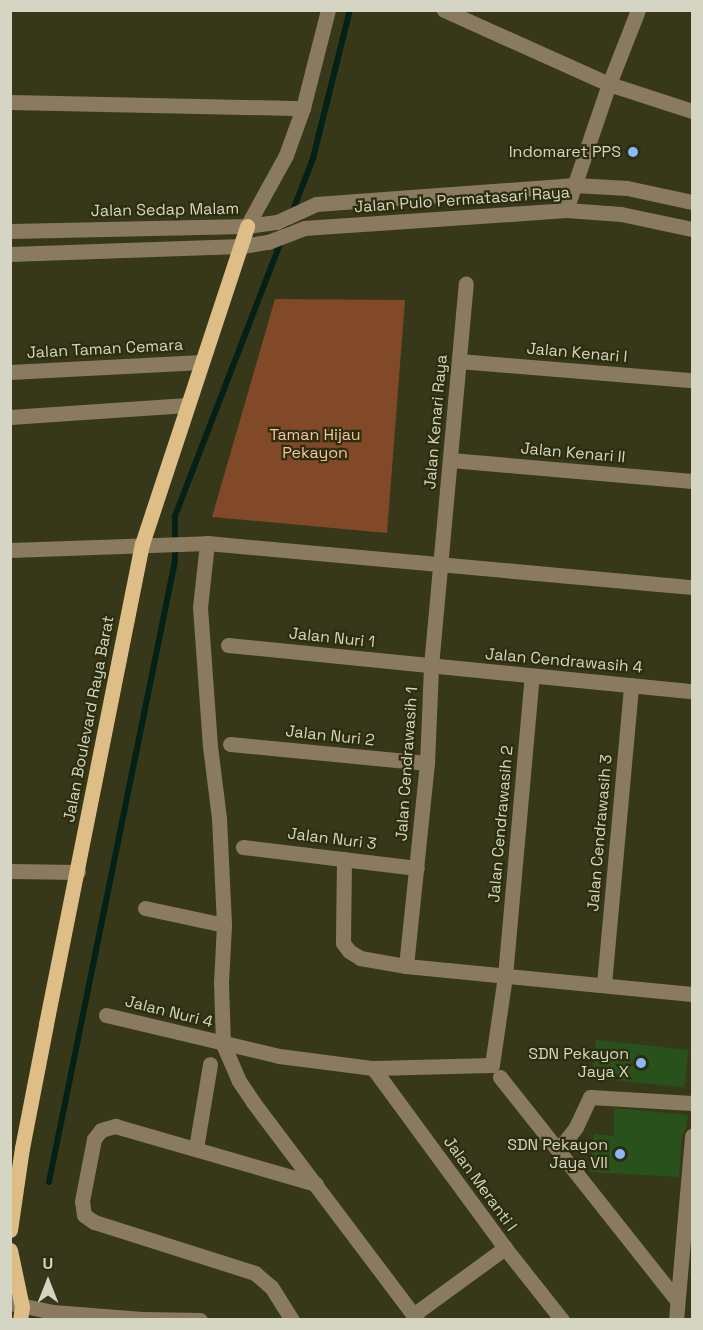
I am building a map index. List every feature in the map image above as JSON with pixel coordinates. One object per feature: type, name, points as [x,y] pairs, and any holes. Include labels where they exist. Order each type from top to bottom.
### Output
[{"type":"main road","name":"Jalan Boulevard Raya Barat","points":[[10,1230],[24,1137],[142,544],[247,226]]},
{"type":"main road","points":[[10,1251],[18,1310]]},
{"type":"street","points":[[247,226],[286,155],[303,108],[328,10]]},
{"type":"street","points":[[444,10],[609,84],[693,111]]},
{"type":"street","points":[[566,210],[609,84],[638,10]]},
{"type":"street","points":[[10,102],[303,108]]},
{"type":"street","name":"Jalan Pulo Permatasari Raya","points":[[316,204],[575,186],[627,188],[693,202]]},
{"type":"street","name":"Jalan Sedap Malam","points":[[10,231],[247,226],[277,222],[316,204]]},
{"type":"street","name":"Jalan Pulo Permatasari Raya","points":[[242,246],[268,242],[304,228],[566,210],[621,214],[693,229]]},
{"type":"street","points":[[10,254],[242,246]]},
{"type":"street","name":"Jalan Kenari Raya","points":[[442,564],[466,284]]},
{"type":"street","name":"Jalan Kenari I","points":[[459,361],[693,380]]},
{"type":"street","name":"Jalan Taman Cemara","points":[[10,372],[202,362]]},
{"type":"street","points":[[10,417],[187,405]]},
{"type":"street","name":"Jalan Kenari II","points":[[451,460],[693,481]]},
{"type":"street","points":[[207,543],[200,607],[210,746],[219,818],[224,925],[221,982],[223,1044],[239,1081],[253,1102],[415,1317],[505,1248]]},
{"type":"street","points":[[10,549],[207,543],[693,586]]},
{"type":"street","name":"Jalan Cendrawasih 1","points":[[406,966],[427,763],[431,666],[442,564]]},
{"type":"street","name":"Jalan Nuri 1","points":[[228,645],[431,666]]},
{"type":"street","name":"Jalan Cendrawasih 4","points":[[431,666],[693,691]]},
{"type":"street","name":"Jalan Cendrawasih 2","points":[[373,1068],[492,1065],[506,976],[532,676]]},
{"type":"street","name":"Jalan Cendrawasih 3","points":[[604,984],[631,686]]},
{"type":"street","name":"Jalan Nuri 2","points":[[230,744],[427,763]]},
{"type":"street","name":"Jalan Nuri 3","points":[[243,847],[417,868]]},
{"type":"street","points":[[344,859],[342,929],[344,946],[360,958],[406,966],[693,994]]},
{"type":"street","points":[[10,871],[78,872]]},
{"type":"street","points":[[145,908],[224,925]]},
{"type":"street","name":"Jalan Nuri 4","points":[[106,1015],[279,1056],[373,1068]]},
{"type":"street","points":[[196,1148],[210,1064]]},
{"type":"street","name":"Jalan Meranti I","points":[[373,1068],[505,1248],[562,1320]]},
{"type":"street","points":[[500,1077],[677,1300]]},
{"type":"street","points":[[559,1149],[576,1127],[590,1097],[693,1103]]},
{"type":"street","points":[[292,1320],[271,1287],[255,1273],[94,1222],[84,1215],[82,1201],[94,1139],[101,1130],[110,1126],[124,1127],[316,1184]]},
{"type":"street","points":[[675,1320],[690,1193],[693,1136]]},
{"type":"street","points":[[18,1310],[142,1319],[200,1320]]},
{"type":"green space","name":"Taman Hijau Pekayon","points":[[275,299],[405,300],[387,533],[212,517]]},
{"type":"building","name":"SDN Pekayon Jaya X","points":[[596,1040],[688,1050],[685,1088],[592,1078]]},
{"type":"building","name":"SDN Pekayon Jaya VII","points":[[614,1108],[688,1115],[686,1128],[682,1135],[679,1177],[590,1172],[594,1134],[614,1136]]},
{"type":"waterway","points":[[49,1182],[175,561],[175,516],[313,158],[350,10]]},
{"type":"place","name":"Indomaret PPS","points":[[633,152]]},
{"type":"place","name":"SDN Pekayon Jaya X","points":[[641,1063]]},
{"type":"place","name":"SDN Pekayon Jaya VII","points":[[620,1154]]}]
